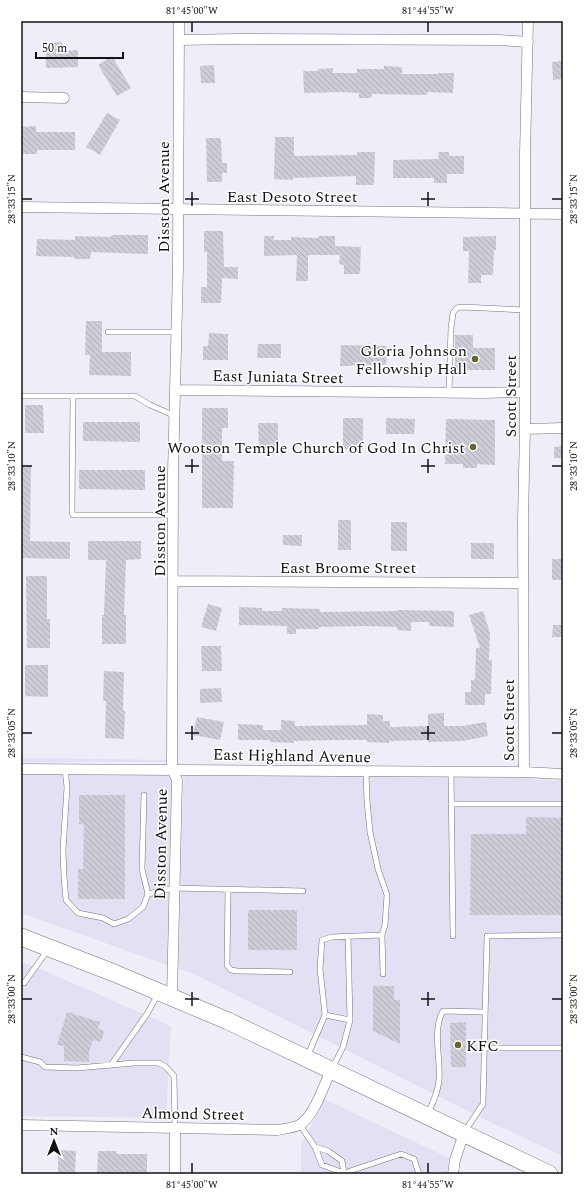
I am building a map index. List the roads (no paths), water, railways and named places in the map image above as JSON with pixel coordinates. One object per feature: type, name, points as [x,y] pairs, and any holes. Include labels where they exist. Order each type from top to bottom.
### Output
[{"type":"highway","points":[[21,937],[166,994],[228,1021],[464,1133],[541,1172]]},
{"type":"street","name":"Disston Avenue","points":[[166,994],[174,888],[177,780],[172,769],[174,581],[173,515],[178,210],[179,21]]},
{"type":"street","name":"Scott Street","points":[[524,772],[523,583],[525,213],[528,21]]},
{"type":"street","points":[[179,40],[491,40],[528,42]]},
{"type":"street","points":[[21,97],[64,98]]},
{"type":"street","name":"East Desoto Street","points":[[21,207],[563,214]]},
{"type":"street","name":"East Juniata Street","points":[[175,390],[449,393],[525,392]]},
{"type":"street","points":[[525,428],[563,428]]},
{"type":"street","name":"East Broome Street","points":[[174,581],[523,583]]},
{"type":"street","name":"East Highland Avenue","points":[[21,769],[451,771],[563,774]]},
{"type":"street","points":[[300,1125],[313,1109],[331,1070]]},
{"type":"street","name":"Almond Street","points":[[21,1125],[277,1130],[300,1125]]},
{"type":"street","points":[[175,1128],[175,1174]]},
{"type":"street","points":[[454,1174],[455,1160],[464,1133]]},
{"type":"lane","points":[[449,393],[451,328],[453,314],[457,308],[525,310]]},
{"type":"lane","points":[[108,332],[176,332]]},
{"type":"lane","points":[[21,396],[135,396],[174,416]]},
{"type":"lane","points":[[73,396],[73,515],[173,515]]},
{"type":"lane","points":[[65,769],[67,787],[64,870],[66,900],[78,913],[103,918],[114,924],[128,919],[143,907],[148,894],[142,869],[144,796]]},
{"type":"lane","points":[[366,771],[370,832],[378,869],[387,895],[385,925],[382,935],[383,974]]},
{"type":"lane","points":[[451,771],[453,936]]},
{"type":"lane","points":[[451,804],[563,804]]},
{"type":"lane","points":[[148,894],[174,888],[303,891]]},
{"type":"lane","points":[[228,890],[227,964],[231,970],[290,972]]},
{"type":"lane","points":[[307,1058],[325,1015],[320,969],[322,940],[332,937],[382,935]]},
{"type":"lane","points":[[464,1133],[483,1104],[488,936],[563,935]]},
{"type":"lane","points":[[331,1070],[343,1047],[350,1020],[348,936]]},
{"type":"lane","points":[[21,982],[24,983],[49,948]]},
{"type":"lane","points":[[111,1065],[147,1014],[166,994]]},
{"type":"lane","points":[[427,1116],[436,1096],[440,1080],[438,1038],[440,1015],[443,1011],[485,1012]]},
{"type":"lane","points":[[325,1015],[350,1020]]},
{"type":"lane","points":[[484,1048],[563,1048]]},
{"type":"lane","points":[[21,1057],[40,1062],[45,1067],[77,1068],[134,1062],[159,1064],[166,1067],[174,1076],[175,1128]]},
{"type":"lane","points":[[300,1125],[315,1147],[322,1165],[344,1173],[401,1154],[414,1159],[419,1174]]},
{"type":"lane","points":[[315,1147],[328,1151],[342,1161],[344,1173]]},
{"type":"place","name":"Gloria Johnson Fellowship Hall","points":[[475,359]]},
{"type":"place","name":"Wootson Temple Church of God In Christ","points":[[473,447]]},
{"type":"place","name":"KFC","points":[[458,1045]]}]
